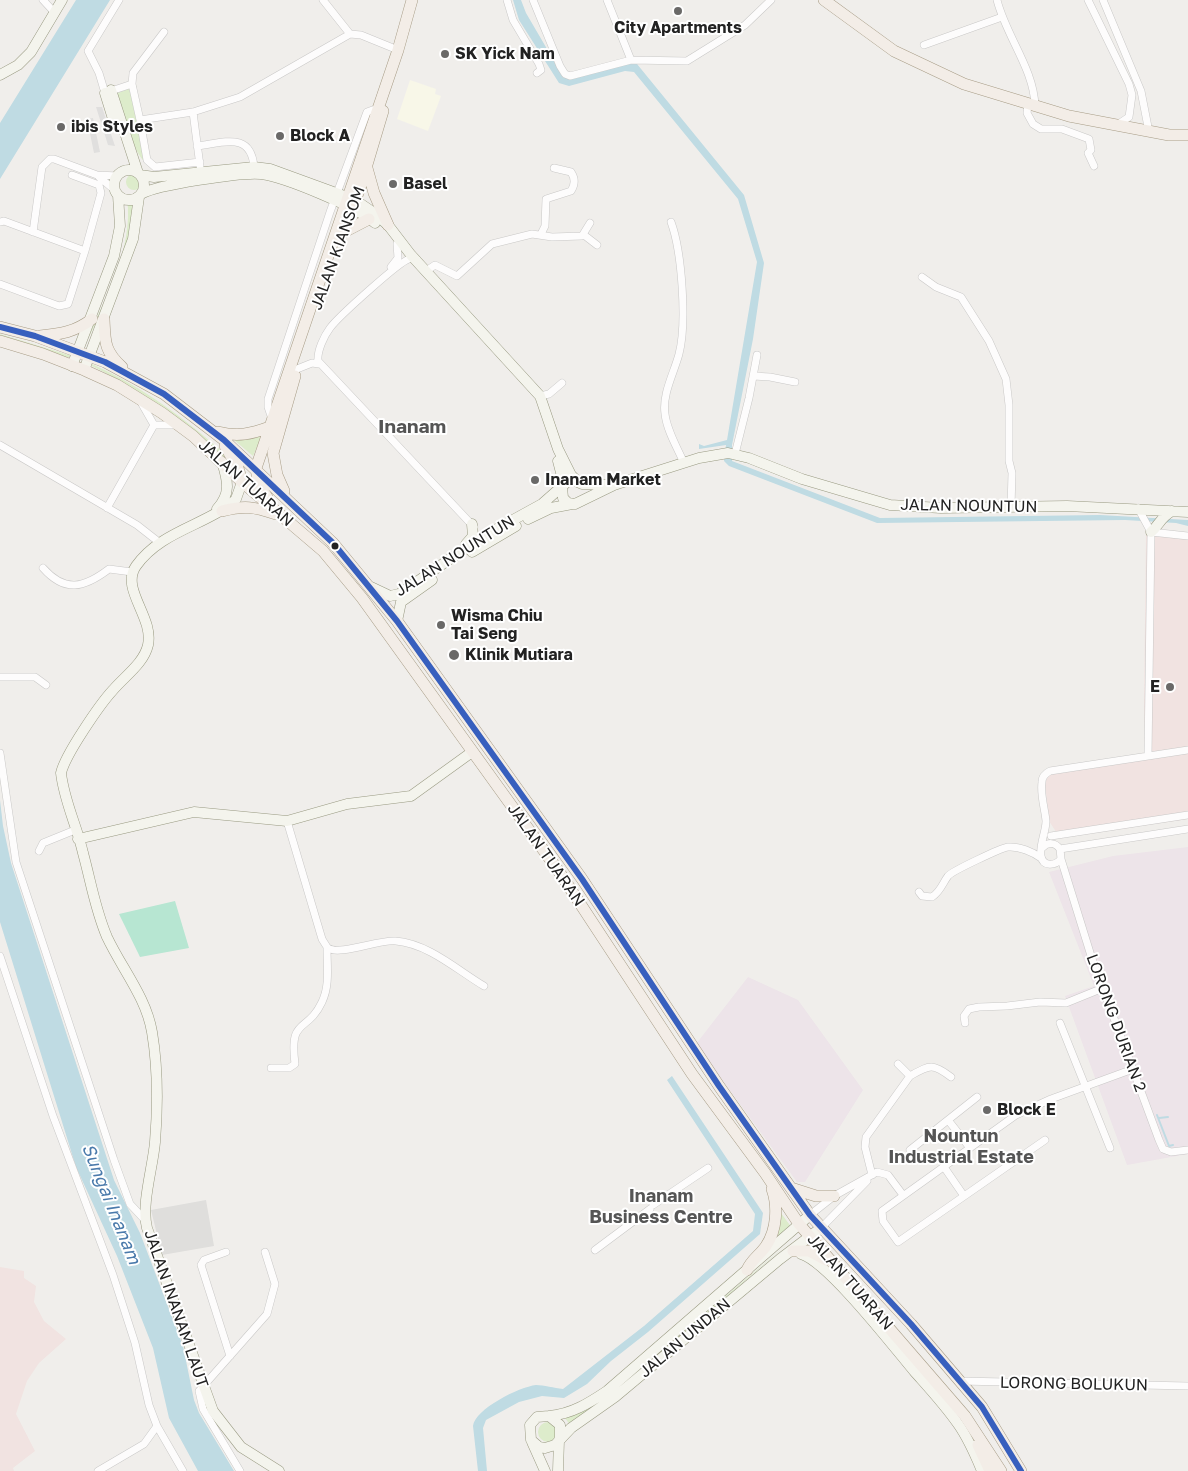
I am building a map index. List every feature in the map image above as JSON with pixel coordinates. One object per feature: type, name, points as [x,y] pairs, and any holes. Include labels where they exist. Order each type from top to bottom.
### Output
[{"type":"main road","name":"JALAN KIANSOM","points":[[256,468],[398,50],[412,0]]},
{"type":"main road","name":"JALAN KIANSOM","points":[[287,497],[277,474],[273,454],[297,368],[342,233],[346,201],[367,166],[419,0]]},
{"type":"main road","points":[[828,1],[894,52],[964,84],[1069,116],[1149,132],[1168,135],[1188,135]]},
{"type":"main road","points":[[367,166],[374,193],[388,225]]},
{"type":"main road","points":[[342,233],[369,219]]},
{"type":"main road","points":[[36,336],[66,334],[75,331],[92,319]]},
{"type":"main road","points":[[104,319],[104,341],[108,351],[114,360],[131,375]]},
{"type":"main road","name":"JALAN TUARAN","points":[[0,327],[36,336],[78,351],[131,375],[164,394],[214,431],[256,468],[333,543],[397,621],[583,880],[719,1086],[810,1215],[911,1324],[982,1407],[1021,1471]]},
{"type":"main road","name":"JALAN TUARAN","points":[[0,341],[84,370],[135,396],[179,425],[323,551],[362,598],[578,899],[713,1104],[765,1173],[799,1224],[965,1416],[1001,1471]]},
{"type":"main road","points":[[214,431],[232,436],[248,435],[271,423]]},
{"type":"main road","points":[[214,431],[231,454],[242,482]]},
{"type":"main road","points":[[256,468],[259,486],[283,516]]},
{"type":"main road","points":[[222,511],[241,506],[253,506],[283,516]]},
{"type":"main road","points":[[747,1270],[750,1263],[766,1246],[774,1225],[776,1199],[765,1173]]},
{"type":"main road","points":[[791,1188],[816,1196],[834,1196]]},
{"type":"main road","points":[[793,1251],[813,1253],[834,1265]]},
{"type":"main road","points":[[965,1416],[990,1471]]},
{"type":"street","points":[[43,0],[55,14]]},
{"type":"street","points":[[0,76],[25,59],[55,14],[62,0]]},
{"type":"street","points":[[84,370],[133,239],[144,182],[139,174],[108,92],[88,51],[119,0]]},
{"type":"street","points":[[323,0],[350,34]]},
{"type":"street","points":[[507,0],[513,20],[539,64],[541,70],[537,74]]},
{"type":"street","points":[[533,0],[565,74],[570,76],[631,60],[687,61],[745,25],[771,0]]},
{"type":"street","points":[[607,0],[631,60]]},
{"type":"street","points":[[997,0],[1002,17],[1032,86],[1031,105],[1027,114],[1033,124],[1042,129],[1062,128],[1089,139],[1091,150],[1088,153],[1094,166]]},
{"type":"street","points":[[1088,0],[1129,84],[1132,95],[1129,117],[1115,126]]},
{"type":"street","points":[[1103,0],[1141,91],[1149,132]]},
{"type":"street","points":[[924,45],[1002,17]]},
{"type":"street","points":[[164,32],[133,73],[132,84],[146,160],[155,168],[200,162]]},
{"type":"street","points":[[140,120],[192,112],[240,97],[350,34],[361,35],[398,50]]},
{"type":"street","points":[[108,92],[132,84]]},
{"type":"street","points":[[72,366],[92,319],[119,236],[115,183],[121,174],[125,156],[108,92]]},
{"type":"street","points":[[192,112],[201,174]]},
{"type":"street","points":[[198,146],[239,141],[247,146],[253,159],[254,167]]},
{"type":"street","points":[[33,232],[42,168],[45,163],[54,159],[97,175],[126,200],[162,186],[261,174],[346,201],[396,244],[538,398],[556,450],[563,485],[562,498],[577,502],[584,490],[571,475],[558,449],[540,396],[426,271],[388,225],[346,201],[277,170],[254,167],[150,178],[139,174],[97,175]]},
{"type":"street","points":[[541,234],[544,226],[546,199],[550,196],[571,191],[574,187],[574,177],[571,172],[554,168]]},
{"type":"street","points":[[0,284],[60,306],[68,304],[86,251],[101,193],[99,185],[72,175]]},
{"type":"street","points":[[0,222],[4,221],[86,251]]},
{"type":"street","points":[[671,222],[676,235],[680,272],[682,338],[664,411],[667,427],[684,463]]},
{"type":"street","points":[[584,235],[590,223]]},
{"type":"street","points":[[426,271],[435,265],[457,276],[488,246],[532,234],[552,237],[584,235],[597,245]]},
{"type":"street","points":[[389,272],[398,258],[396,244]]},
{"type":"street","points":[[319,364],[318,354],[328,330],[389,272],[409,259]]},
{"type":"street","points":[[922,277],[936,287],[961,296],[989,341],[1006,379],[1009,399],[1011,507]]},
{"type":"street","points":[[735,454],[757,355]]},
{"type":"street","points":[[297,368],[312,362],[319,364],[470,522],[482,537],[487,537],[533,516]]},
{"type":"street","points":[[753,376],[770,376],[795,382]]},
{"type":"street","points":[[540,396],[549,394],[562,383]]},
{"type":"street","points":[[107,508],[154,425],[151,416],[135,396]]},
{"type":"street","points":[[154,425],[165,423],[179,425]]},
{"type":"street","points":[[0,444],[146,530],[160,543]]},
{"type":"street","name":"JALAN NOUNTUN","points":[[397,621],[401,602],[476,549],[533,516],[551,508],[577,502],[614,485],[722,453],[735,454],[802,479],[890,505],[941,508],[1138,508],[1188,512]]},
{"type":"street","points":[[209,518],[224,501],[228,491],[228,481],[222,462]]},
{"type":"street","name":"JALAN NOUNTUN","points":[[371,587],[386,595],[395,596],[482,537],[542,504],[570,481],[614,485]]},
{"type":"street","points":[[43,568],[52,579],[62,584],[92,582],[108,569],[132,572],[142,559],[160,543],[222,511],[236,499],[242,482]]},
{"type":"street","points":[[1138,508],[1150,532],[1148,756]]},
{"type":"street","points":[[1150,532],[1156,528],[1160,519],[1173,510]]},
{"type":"street","points":[[470,522],[480,527],[494,530]]},
{"type":"street","points":[[457,554],[473,536],[470,522]]},
{"type":"street","points":[[1150,532],[1188,536]]},
{"type":"street","name":"JALAN INANAM LAUT","points":[[132,572],[131,583],[149,628],[148,647],[139,663],[94,714],[62,769],[61,777],[97,912],[123,968],[143,1002],[152,1032],[157,1062],[155,1141],[145,1220],[213,1411],[230,1436],[240,1446],[279,1471]]},
{"type":"street","points":[[0,677],[35,677],[46,685]]},
{"type":"street","points":[[1044,861],[1042,848],[1046,824],[1042,781],[1045,774],[1050,770],[1188,750]]},
{"type":"street","points":[[39,851],[43,843],[77,834],[194,812],[287,821],[347,804],[411,796],[472,752]]},
{"type":"street","points":[[0,754],[16,862],[114,1160],[130,1204],[145,1220]]},
{"type":"street","points":[[1051,836],[1188,815]]},
{"type":"street","points":[[270,1068],[289,1068],[296,1064],[294,1038],[298,1029],[319,1007],[327,988],[327,948],[322,939],[287,821]]},
{"type":"street","points":[[1044,861],[1053,865],[1061,859],[1058,846],[1046,824]]},
{"type":"street","points":[[1042,848],[1048,844],[1058,846],[1184,829]]},
{"type":"street","points":[[919,892],[922,896],[932,897],[938,893],[949,875],[1008,847],[1024,850],[1064,872]]},
{"type":"street","name":"LORONG DURIAN 2","points":[[1061,859],[1103,988],[1163,1149],[1171,1152],[1188,1150]]},
{"type":"street","points":[[327,948],[335,951],[382,941],[396,941],[414,945],[434,954],[484,986]]},
{"type":"street","points":[[0,956],[53,1116],[113,1275],[135,1343],[144,1392],[157,1426],[184,1471]]},
{"type":"street","points":[[965,1023],[964,1016],[969,1009],[1040,1002],[1066,1003],[1103,988]]},
{"type":"street","points":[[1060,1023],[1110,1148]]},
{"type":"street","points":[[898,1064],[910,1076]]},
{"type":"street","points":[[872,1175],[865,1147],[866,1137],[910,1076],[931,1066],[939,1068],[951,1077]]},
{"type":"street","points":[[1045,1140],[898,1242],[883,1221],[882,1211],[1016,1115],[1132,1069]]},
{"type":"street","points":[[910,1150],[977,1097]]},
{"type":"street","points":[[948,1120],[970,1148]]},
{"type":"street","points":[[595,1250],[651,1207],[708,1168]]},
{"type":"street","points":[[944,1168],[964,1196]]},
{"type":"street","points":[[810,1215],[834,1196],[877,1172],[888,1174],[903,1195]]},
{"type":"street","points":[[821,1228],[872,1175]]},
{"type":"street","name":"JALAN UNDAN","points":[[810,1215],[607,1391],[575,1410],[564,1414],[542,1416],[533,1421],[529,1430],[531,1440],[539,1447],[550,1447],[615,1397],[808,1236],[821,1228]]},
{"type":"street","points":[[780,1259],[793,1251],[815,1261],[896,1348],[957,1422],[982,1471]]},
{"type":"street","points":[[226,1252],[204,1260],[202,1269],[230,1356]]},
{"type":"street","points":[[240,1471],[203,1409],[199,1398],[199,1391],[261,1323],[270,1306],[275,1284],[265,1252]]},
{"type":"street","name":"LORONG BOLUKUN","points":[[960,1381],[1188,1386]]},
{"type":"street","points":[[549,1416],[560,1425],[558,1471]]},
{"type":"street","points":[[98,1471],[144,1444],[157,1426]]},
{"type":"street","points":[[531,1440],[545,1471]]},
{"type":"street","points":[[551,1471],[558,1459]]},
{"type":"shaded area","points":[[410,80],[436,89],[435,94],[441,96],[428,131],[397,119]]},
{"type":"shaded area","points":[[96,107],[102,107],[115,146],[108,145]]},
{"type":"shaded area","points":[[93,118],[100,152],[94,153],[87,119]]},
{"type":"shaded area","points":[[1146,531],[1188,534],[1188,819],[1060,838],[1049,821],[1045,784],[1048,775],[1146,759],[1144,705]]},
{"type":"shaded area","points":[[1188,847],[1188,1154],[1127,1165],[1065,996],[1094,986],[1049,872],[1113,856]]},
{"type":"shaded area","points":[[748,977],[798,1000],[863,1090],[805,1182],[797,1182],[696,1044]]},
{"type":"shaded area","points":[[206,1200],[214,1246],[162,1255],[151,1210]]},
{"type":"shaded area","points":[[0,1267],[24,1271],[24,1278],[36,1286],[34,1302],[44,1321],[66,1339],[39,1363],[27,1381],[16,1414],[35,1451],[13,1468],[14,1471],[0,1471]]},
{"type":"green space","points":[[135,84],[137,87],[133,88],[152,168],[145,162],[134,145],[116,91]]},
{"type":"green space","points":[[131,174],[137,174],[142,179],[140,188],[131,190],[126,185],[126,179]]},
{"type":"green space","points":[[127,198],[138,199],[138,216],[114,286],[85,345],[122,255],[128,217]]},
{"type":"green space","points":[[0,334],[72,356],[66,358],[0,336]]},
{"type":"green space","points":[[92,364],[146,393],[180,417],[212,442],[227,456],[233,466],[217,450],[166,410],[149,398],[92,366]]},
{"type":"green space","points":[[263,433],[253,456],[234,440],[249,439]]},
{"type":"green space","points":[[175,901],[189,948],[140,957],[119,914]]},
{"type":"green space","points":[[778,1209],[792,1228],[771,1241]]},
{"type":"green space","points":[[798,1235],[631,1379],[570,1425],[565,1418],[601,1401]]},
{"type":"green space","points":[[548,1422],[555,1425],[558,1432],[555,1439],[548,1442],[541,1439],[538,1432],[541,1425]]},
{"type":"water","points":[[76,0],[110,0],[0,179],[0,123]]},
{"type":"water","points":[[513,0],[521,0],[526,13],[564,78],[627,63],[637,64],[744,195],[764,263],[753,339],[732,445],[732,461],[880,518],[1100,515],[1188,520],[1188,526],[1176,523],[1125,520],[877,523],[729,466],[724,461],[726,445],[699,449],[699,444],[704,446],[727,440],[757,262],[738,199],[634,72],[625,71],[569,86],[559,83],[519,20]]},
{"type":"water","name":"Sungai Inanam","points":[[0,800],[3,826],[11,863],[114,1180],[140,1233],[183,1346],[194,1400],[199,1413],[234,1471],[198,1471],[169,1418],[153,1348],[117,1256],[76,1167],[0,922]]},
{"type":"water","points":[[672,1076],[763,1213],[760,1234],[648,1332],[611,1361],[587,1384],[564,1398],[542,1396],[519,1402],[486,1420],[483,1428],[487,1471],[478,1471],[473,1426],[476,1419],[489,1406],[509,1394],[536,1385],[563,1389],[644,1326],[753,1231],[755,1214],[667,1080]]},
{"type":"waterway","points":[[1157,1115],[1169,1146],[1173,1145]]},
{"type":"waterway","points":[[1159,1118],[1168,1117]]},
{"type":"transit line","points":[[0,327],[35,336],[105,362],[164,394],[224,440],[333,543],[397,621],[582,879],[719,1086],[810,1215],[911,1324],[982,1407],[1021,1471]]},
{"type":"place","name":"City Apartments","points":[[678,11]]},
{"type":"place","name":"SK Yick Nam","points":[[445,54]]},
{"type":"place","name":"ibis Styles","points":[[61,127]]},
{"type":"place","name":"Block A","points":[[280,136]]},
{"type":"place","name":"Basel","points":[[393,184]]},
{"type":"place","name":"Inanam Market","points":[[535,480]]},
{"type":"place","name":"Wisma Chiu Tai Seng","points":[[441,625]]},
{"type":"place","name":"Klinik Mutiara","points":[[454,655]]},
{"type":"place","name":"E","points":[[1170,687]]},
{"type":"place","name":"Block E","points":[[987,1110]]},
{"type":"district","name":"Inanam","points":[[412,427]]},
{"type":"district","name":"Nountun Industrial Estate","points":[[961,1146]]},
{"type":"district","name":"Inanam Business Centre","points":[[661,1206]]}]
